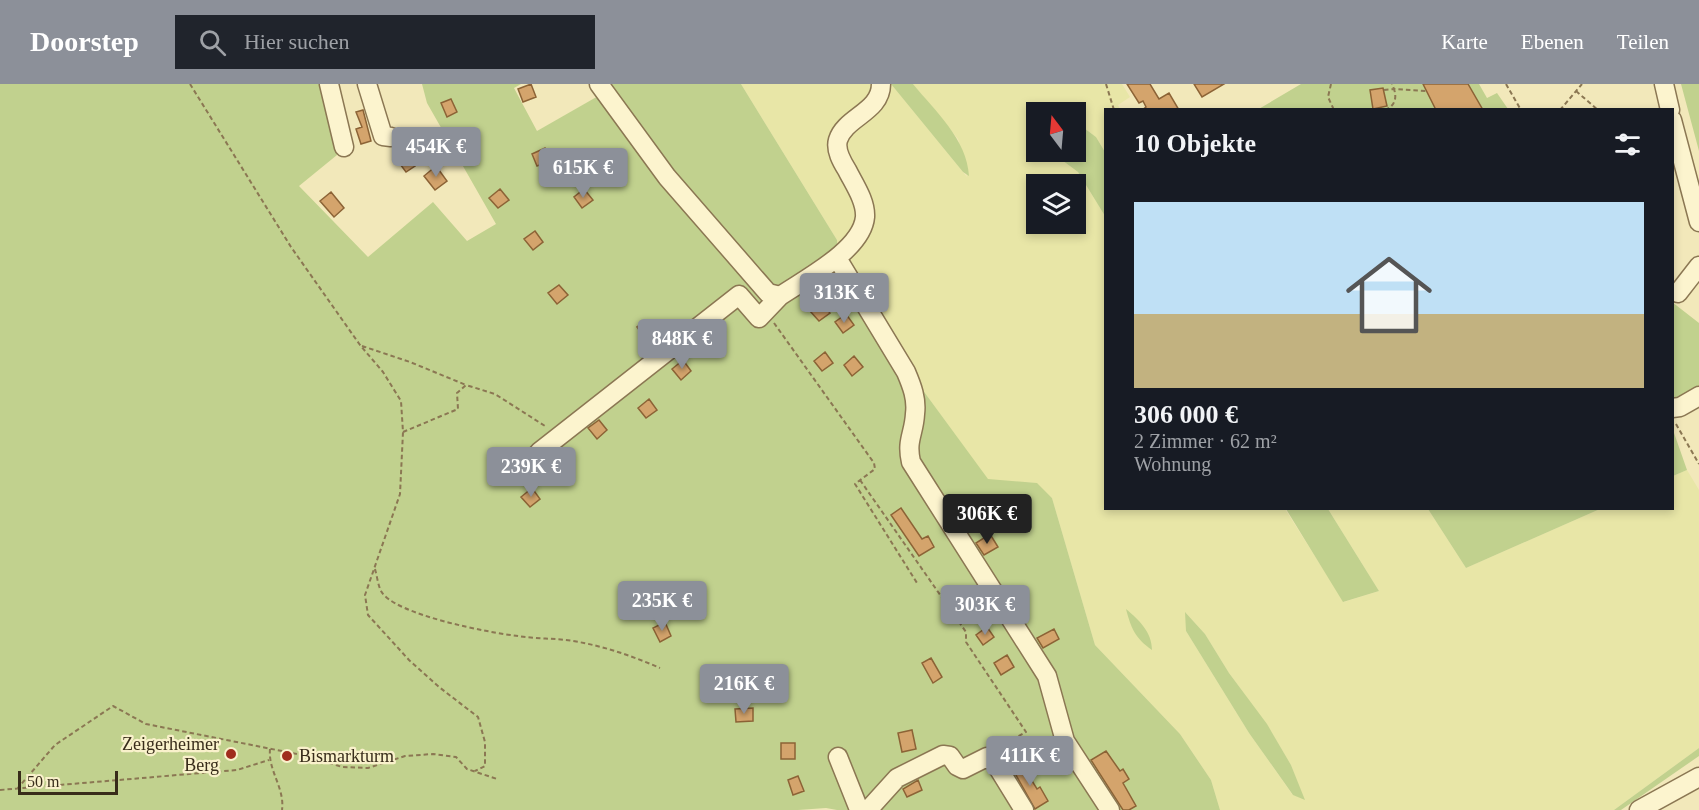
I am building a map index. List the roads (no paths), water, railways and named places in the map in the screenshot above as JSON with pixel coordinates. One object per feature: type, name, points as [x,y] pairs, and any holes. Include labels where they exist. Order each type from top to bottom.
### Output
[{"type":"street","points":[[329,84],[344,147]]},
{"type":"street","points":[[367,84],[383,136],[391,136]]},
{"type":"street","points":[[599,84],[667,177],[768,292],[780,296]]},
{"type":"street","points":[[539,452],[739,295],[759,318],[780,296],[837,258],[854,242],[865,217],[860,196],[839,156],[837,142],[843,130],[870,108],[881,89],[881,84]]},
{"type":"street","points":[[1664,84],[1670,108]]},
{"type":"street","points":[[1674,128],[1699,222]]},
{"type":"street","points":[[837,258],[914,389],[915,414],[908,447],[911,462],[1047,676],[1065,741],[1110,810]]},
{"type":"street","points":[[1678,293],[1699,266]]},
{"type":"street","points":[[1676,408],[1699,396]]},
{"type":"street","points":[[838,758],[858,807],[867,810],[897,778],[943,755],[950,756],[957,766],[963,769],[987,757],[992,758],[1024,810]]},
{"type":"street","points":[[1639,810],[1699,777]]},
{"type":"place","name":"Zeigerheimer Berg","points":[[231,754]]},
{"type":"place","name":"Bismarkturm","points":[[287,756]]}]
